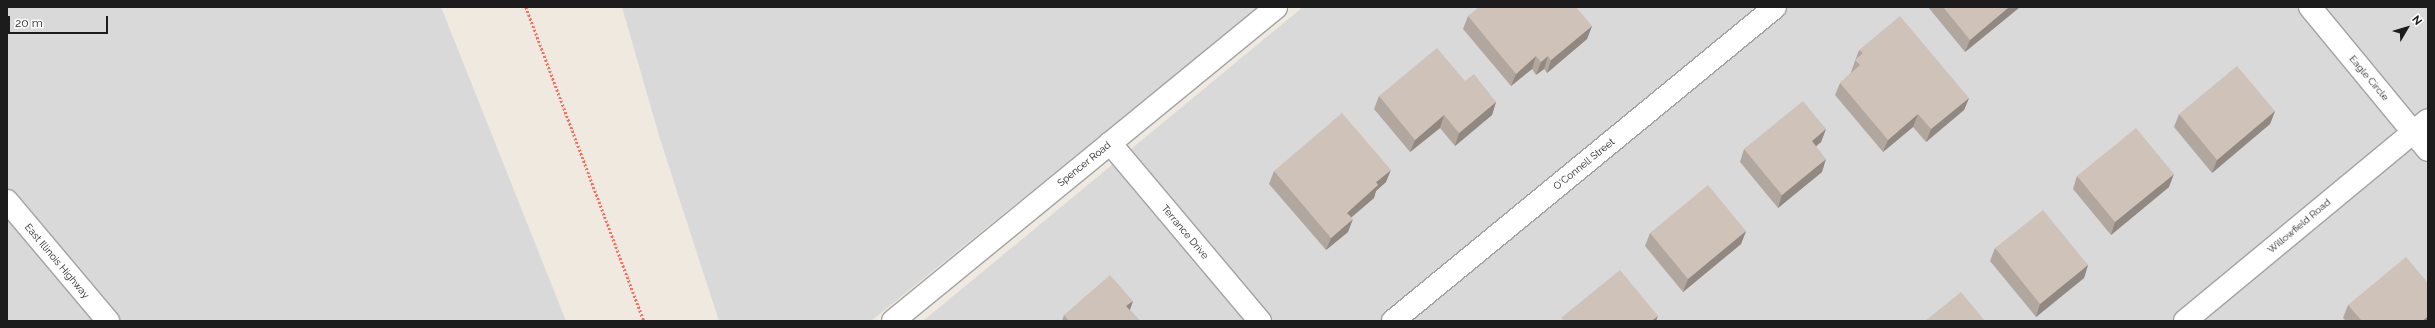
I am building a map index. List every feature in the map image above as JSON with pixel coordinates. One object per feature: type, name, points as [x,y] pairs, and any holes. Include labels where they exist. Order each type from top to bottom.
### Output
[{"type":"street","name":"Spencer Road","points":[[893,321],[1276,7]]},
{"type":"street","name":"O'Connell Street","points":[[1393,321],[1776,7]]},
{"type":"street","name":"Eagle Circle","points":[[2310,7],[2420,126],[2428,150]]},
{"type":"street","name":"Willowfield Road","points":[[2185,321],[2420,126]]},
{"type":"street","name":"Terrance Drive","points":[[1110,143],[1260,321]]},
{"type":"street","name":"East Illinois Highway","points":[[7,201],[108,321]]},
{"type":"path","points":[[526,7],[644,321]]},
{"type":"shaded area","points":[[7,7],[441,7],[566,321],[110,321],[7,195]]},
{"type":"shaded area","points":[[622,7],[1259,7],[871,321],[719,321],[660,139]]},
{"type":"shaded area","points":[[1303,7],[2428,7],[2428,321],[923,321]]},
{"type":"shaded area","points":[[7,213],[97,321],[7,321]]},
{"type":"building","points":[[1479,7],[1576,7],[1592,26],[1551,60],[1548,56],[1541,62],[1536,56],[1516,74],[1468,16]]},
{"type":"building","points":[[1943,7],[2009,7],[1970,40]]},
{"type":"building","points":[[1900,16],[1969,98],[1931,129],[1918,114],[1888,140],[1840,83],[1860,65],[1855,60],[1863,53],[1859,50]]},
{"type":"building","points":[[1437,48],[1465,81],[1474,74],[1496,102],[1459,133],[1444,115],[1415,140],[1379,96]]},
{"type":"building","points":[[2237,66],[2275,111],[2217,160],[2179,114]]},
{"type":"building","points":[[1803,101],[1826,129],[1812,141],[1826,159],[1782,195],[1744,149]]},
{"type":"building","points":[[1342,113],[1391,170],[1376,182],[1378,185],[1347,213],[1353,219],[1331,238],[1274,171]]},
{"type":"building","points":[[2136,128],[2174,174],[2115,222],[2077,176]]},
{"type":"building","points":[[1708,185],[1746,231],[1688,279],[1650,233]]},
{"type":"building","points":[[2043,210],[2088,265],[2040,304],[1995,248]]},
{"type":"building","points":[[2406,257],[2428,283],[2428,316],[2422,321],[2362,321],[2348,305]]},
{"type":"building","points":[[1620,270],[1658,316],[1651,321],[1564,321],[1561,318]]},
{"type":"building","points":[[1110,275],[1133,301],[1126,306],[1140,321],[1069,321],[1064,315]]},
{"type":"building","points":[[1961,292],[1985,321],[1925,321]]}]
